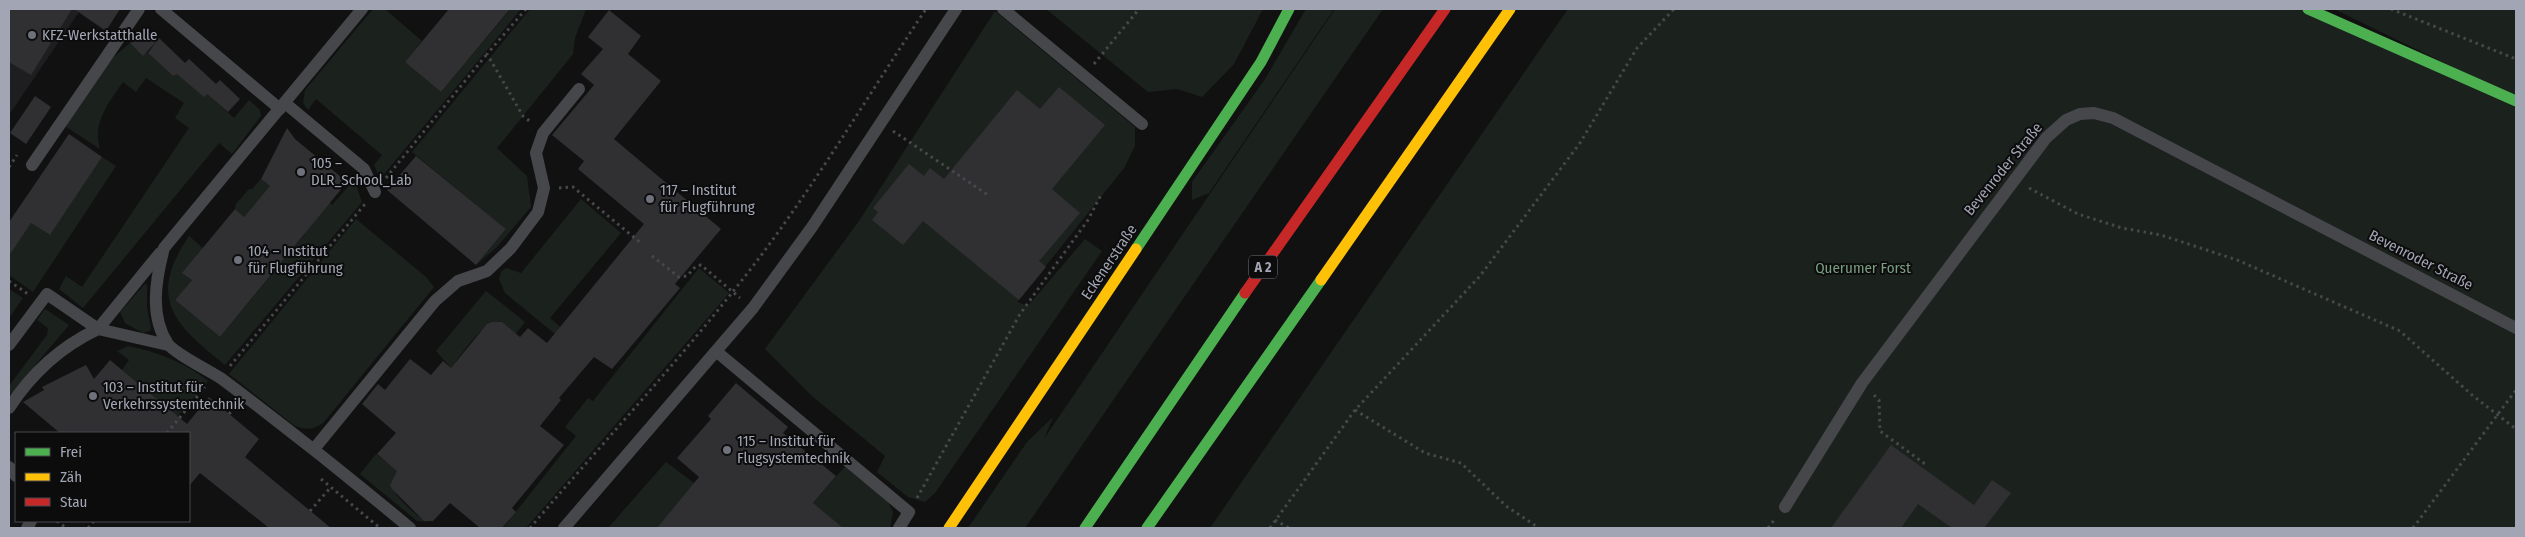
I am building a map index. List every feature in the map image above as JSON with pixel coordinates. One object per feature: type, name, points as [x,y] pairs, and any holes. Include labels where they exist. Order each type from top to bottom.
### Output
[{"type":"main road","name":"Eckenerstraße","points":[[949,528],[1261,62],[1289,9]]},
{"type":"main road","name":"A 2","points":[[1085,528],[1205,350],[1445,9]]},
{"type":"main road","points":[[1148,528],[1510,9]]},
{"type":"main road","points":[[2308,9],[2516,101]]},
{"type":"lane","points":[[32,166],[139,9]]},
{"type":"lane","points":[[161,9],[364,169],[375,192]]},
{"type":"lane","points":[[9,408],[37,372],[63,349],[98,329],[362,9]]},
{"type":"lane","points":[[564,528],[753,308],[812,227],[956,9]]},
{"type":"lane","points":[[1003,9],[1142,124]]},
{"type":"lane","points":[[314,449],[435,301],[458,281],[487,271],[511,248],[538,212],[544,188],[536,153],[543,133],[579,90]]},
{"type":"lane","name":"Bevenroder Straße","points":[[1785,506],[1862,383],[2013,180],[2046,138],[2066,120],[2080,114],[2094,113],[2113,118],[2516,328]]},
{"type":"lane","points":[[164,248],[157,273],[156,295],[159,323],[168,346]]},
{"type":"lane","points":[[9,345],[47,294],[98,329],[168,346],[220,378],[314,449],[410,528]]},
{"type":"lane","points":[[717,352],[909,512],[899,528]]},
{"type":"path","points":[[168,432],[208,384],[212,387],[220,378],[526,9]]},
{"type":"path","points":[[530,528],[733,292],[805,195],[926,9]]},
{"type":"path","points":[[1084,76],[1139,9]]},
{"type":"path","points":[[1270,528],[1355,410],[1480,276],[1580,143],[1637,48],[1674,9]]},
{"type":"path","points":[[2391,9],[2516,59]]},
{"type":"path","points":[[488,54],[523,116],[543,133]]},
{"type":"path","points":[[861,110],[988,194]]},
{"type":"path","points":[[2013,180],[2078,214],[2122,228],[2161,236],[2237,260],[2400,331],[2472,395],[2498,413],[2516,429]]},
{"type":"path","points":[[544,188],[573,187],[642,244]]},
{"type":"path","points":[[909,512],[1020,314],[1088,220],[1102,193]]},
{"type":"path","points":[[652,256],[679,277],[687,276],[696,266],[701,265],[753,308]]},
{"type":"path","points":[[9,281],[40,303]]},
{"type":"path","points":[[1862,383],[1879,400],[1880,431],[1925,464]]},
{"type":"path","points":[[2413,528],[2516,390]]},
{"type":"path","points":[[230,402],[242,412]]},
{"type":"path","points":[[229,414],[236,406]]},
{"type":"path","points":[[1355,410],[1425,453],[1461,463],[1506,506],[1539,528]]},
{"type":"path","points":[[316,474],[380,528]]},
{"type":"path","points":[[310,511],[331,487]]},
{"type":"path","points":[[1275,520],[1289,528]]},
{"type":"shaded area","name":"KFZ-Werkstatthalle","points":[[9,9],[81,9],[9,115]]},
{"type":"green space","points":[[373,9],[385,9],[422,41],[405,62],[441,92],[509,11],[507,9],[521,9],[380,179],[374,165],[382,155],[316,99],[308,110],[303,103],[305,90]]},
{"type":"green space","points":[[530,9],[586,9],[575,38],[573,54],[497,148],[527,176],[531,207],[497,247],[476,265],[506,229],[412,152]]},
{"type":"green space","points":[[1046,9],[1263,9],[1234,64],[1202,97],[1177,89],[1148,92]]},
{"type":"green space","points":[[1306,9],[1334,9],[1209,193],[1192,200],[1192,182],[1265,79]]},
{"type":"green space","points":[[1335,9],[1383,9],[1025,528],[968,528],[1027,442],[1053,417],[1044,439]]},
{"type":"green space","name":"Querumer Forst","points":[[1568,9],[2316,9],[2516,106],[2516,528],[1210,528]]},
{"type":"green space","points":[[2334,9],[2516,9],[2516,98]]},
{"type":"green space","points":[[995,11],[1135,127],[1135,146],[1124,168],[1017,302],[1028,306],[1085,239],[1102,251],[935,493],[925,502],[908,497],[877,472],[885,456],[812,396],[765,349],[859,221]]},
{"type":"green space","points":[[130,43],[143,55],[147,52],[173,76],[177,73],[207,94],[234,118],[249,100],[260,110],[261,116],[232,154],[219,143],[83,308],[59,289],[66,276],[82,287],[189,128],[175,118],[184,103],[146,78],[136,92],[123,82],[112,97],[103,113],[98,130],[100,149],[65,126],[109,61]]},
{"type":"green space","points":[[102,157],[116,166],[33,292],[9,275],[9,256],[31,223],[50,235]]},
{"type":"green space","points":[[261,179],[287,200],[330,203],[332,205],[354,180],[362,202],[225,365],[192,337],[180,323],[172,309],[168,294],[169,277],[176,258],[189,236],[203,248],[183,273],[192,280],[175,300],[220,337],[305,234],[261,197],[244,217],[235,209],[236,204],[249,189],[252,189]]},
{"type":"green space","points":[[581,199],[621,233],[550,318],[572,337],[566,343],[505,293],[499,279],[501,272],[506,268],[521,273]]},
{"type":"green space","points":[[356,219],[426,277],[434,287],[324,422],[317,427],[307,429],[295,426],[229,374]]},
{"type":"green space","points":[[699,268],[729,293],[526,528],[503,528],[576,436],[565,427],[588,398],[593,401]]},
{"type":"green space","points":[[145,284],[147,285],[147,308],[151,328],[150,331],[143,333],[125,323],[120,312]]},
{"type":"green space","points":[[9,289],[23,298],[9,318]]},
{"type":"green space","points":[[486,291],[525,322],[510,341],[502,322],[495,322],[488,326],[474,338],[451,368],[436,351]]},
{"type":"green space","points":[[45,309],[69,325],[9,396],[9,386],[47,335],[48,328],[37,320]]},
{"type":"green space","points":[[128,346],[150,351],[190,368],[208,381],[164,432],[145,432],[142,430],[163,404],[122,370],[129,360],[117,351]]},
{"type":"green space","points":[[376,454],[399,472],[391,483],[395,493],[412,511],[428,522],[417,521],[360,474]]},
{"type":"green space","points":[[666,462],[694,483],[700,528],[608,528]]},
{"type":"green space","points":[[846,465],[888,502],[893,512],[890,528],[803,528],[796,523]]},
{"type":"building","name":"KFZ-Werkstatthalle","points":[[9,9],[72,9],[31,75],[9,62]]},
{"type":"building","points":[[74,9],[120,9],[106,31]]},
{"type":"building","points":[[449,9],[510,9],[441,92],[405,62]]},
{"type":"building","points":[[609,10],[641,36],[628,54],[661,81],[614,139],[721,229],[675,284],[680,288],[612,369],[594,357],[559,398],[561,400],[540,426],[564,445],[512,508],[516,512],[502,528],[480,528],[450,503],[433,521],[424,521],[392,489],[390,485],[397,471],[377,454],[396,433],[362,404],[378,384],[385,390],[410,359],[431,375],[443,361],[451,368],[487,324],[492,322],[502,322],[520,337],[528,328],[547,343],[644,224],[578,169],[584,161],[552,135],[594,85],[581,74],[603,49],[588,37]]},
{"type":"building","points":[[143,30],[156,42],[143,56],[130,43]]},
{"type":"building","points":[[159,38],[185,63],[189,59],[216,84],[220,80],[240,99],[228,112],[207,94],[204,97],[177,74],[173,76],[148,53]]},
{"type":"building","points":[[1059,87],[1105,125],[1052,189],[1080,213],[1039,261],[1046,267],[1019,300],[923,221],[903,245],[872,220],[878,212],[873,208],[909,164],[924,176],[930,168],[944,179],[1017,90],[1040,109]]},
{"type":"building","points":[[35,96],[51,107],[26,144],[10,133]]},
{"type":"building","name":"104 – Institut für Flugführung","points":[[287,128],[295,139],[347,182],[220,337],[175,300],[192,280],[182,273],[235,209],[244,217],[270,186],[261,179]]},
{"type":"building","points":[[69,134],[102,157],[50,235],[31,223],[9,256],[9,222]]},
{"type":"building","points":[[416,156],[506,229],[476,265],[387,190]]},
{"type":"building","points":[[110,360],[187,424],[209,397],[259,439],[245,457],[331,528],[269,528],[200,473],[190,485],[190,432],[59,432],[23,402],[44,390],[42,387],[86,365],[94,379]]},
{"type":"building","name":"115 – Institut für Flugsystemtechnik","points":[[736,383],[788,427],[783,433],[836,476],[813,503],[843,528],[657,528],[699,477],[677,458],[711,419],[708,416]]},
{"type":"building","points":[[1891,445],[1974,505],[1992,480],[2011,493],[1984,528],[1952,528],[1918,504],[1901,528],[1831,528]]},
{"type":"traffic: fast","points":[[1136,249],[1261,62],[1289,9]]},
{"type":"traffic: fast","points":[[2308,9],[2516,101]]},
{"type":"traffic: fast","points":[[1147,528],[1321,280]]},
{"type":"traffic: fast","points":[[1085,528],[1245,293]]},
{"type":"traffic: slow","points":[[1321,280],[1510,9]]},
{"type":"traffic: slow","points":[[949,528],[1136,249]]},
{"type":"traffic: jam","points":[[1245,293],[1445,9]]},
{"type":"place","name":"KFZ-Werkstatthalle","points":[[32,35]]},
{"type":"place","name":"105 – DLR_School_Lab","points":[[301,172]]},
{"type":"place","name":"117 – Institut für Flugführung","points":[[650,199]]},
{"type":"place","name":"104 – Institut für Flugführung","points":[[238,260]]},
{"type":"place","name":"103 – Institut für Verkehrssystemtechnik","points":[[93,396]]},
{"type":"place","name":"115 – Institut für Flugsystemtechnik","points":[[727,450]]}]
